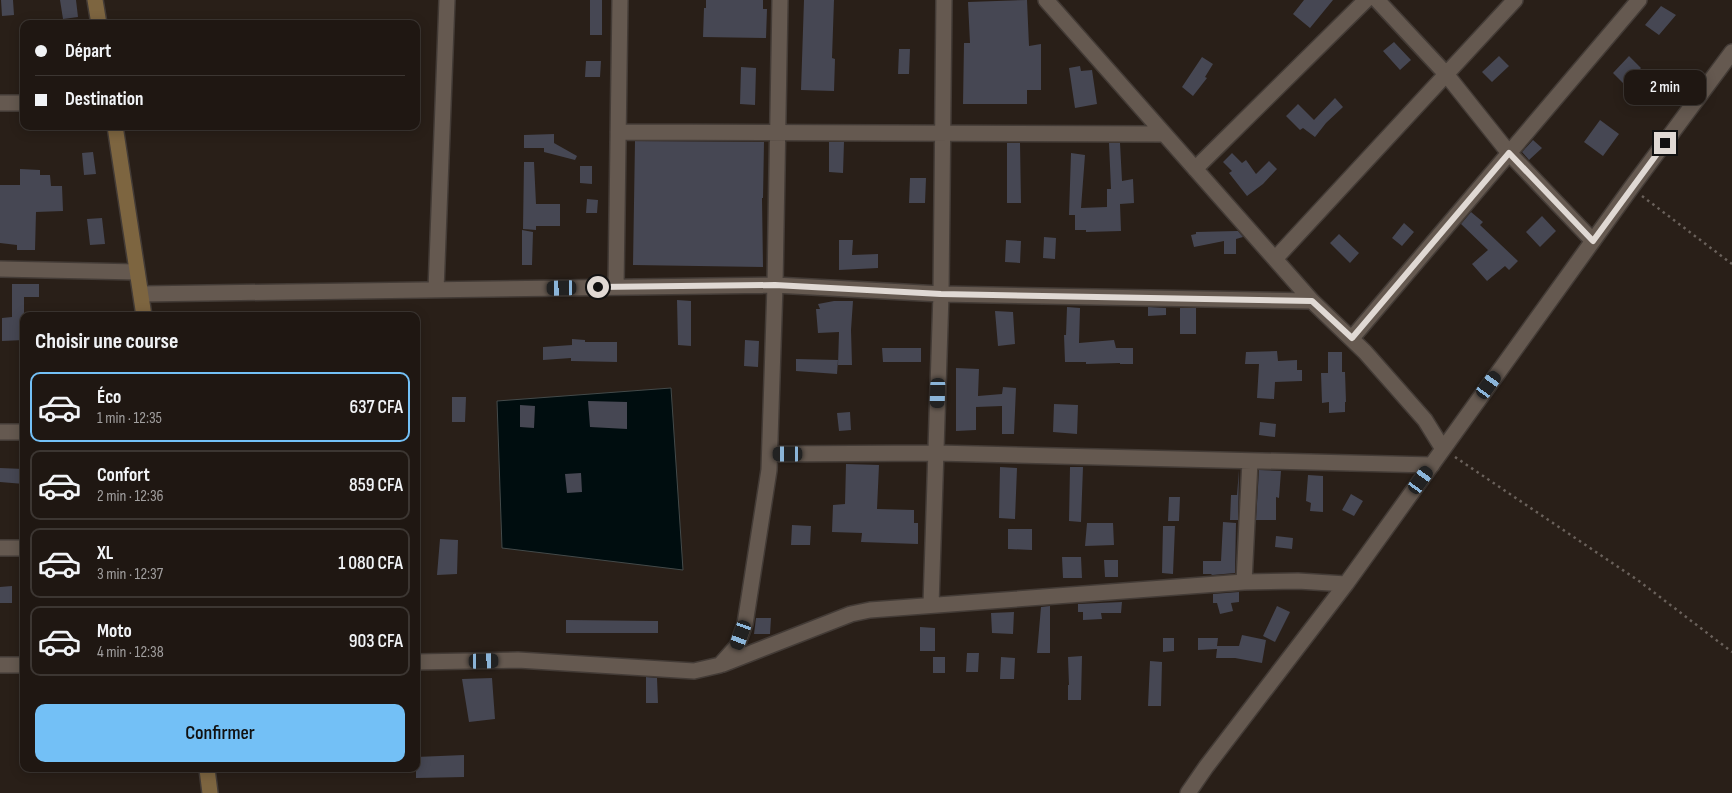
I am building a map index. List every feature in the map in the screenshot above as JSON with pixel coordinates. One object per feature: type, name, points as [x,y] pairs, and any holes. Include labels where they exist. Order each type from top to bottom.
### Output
[{"type":"main road","points":[[95,0],[98,20]]},
{"type":"main road","points":[[115,130],[143,312]]},
{"type":"main road","points":[[206,772],[210,793]]},
{"type":"street","points":[[436,290],[447,0]]},
{"type":"street","points":[[616,287],[620,0]]},
{"type":"street","points":[[720,665],[737,646],[745,624],[769,470],[775,285],[780,0]]},
{"type":"street","points":[[931,605],[941,294],[944,0]]},
{"type":"street","points":[[1046,0],[1312,301],[1352,338],[1425,420],[1443,449]]},
{"type":"street","points":[[1195,169],[1366,0]]},
{"type":"street","points":[[1377,0],[1446,74],[1509,153],[1593,241]]},
{"type":"street","points":[[1275,259],[1515,0]]},
{"type":"street","points":[[1352,338],[1639,0]]},
{"type":"street","points":[[1188,793],[1206,766],[1346,584],[1631,188],[1732,52]]},
{"type":"street","points":[[0,103],[20,103]]},
{"type":"street","points":[[618,132],[778,131],[1164,134]]},
{"type":"street","points":[[0,269],[137,272]]},
{"type":"street","points":[[141,294],[775,285],[941,294],[1312,301]]},
{"type":"street","points":[[0,432],[20,432]]},
{"type":"street","points":[[770,454],[936,453],[1432,465]]},
{"type":"street","points":[[1244,582],[1250,460]]},
{"type":"street","points":[[0,548],[20,548]]},
{"type":"street","points":[[420,662],[518,660],[694,671],[720,665],[851,614],[870,610],[1244,582],[1298,581],[1346,584]]},
{"type":"street","points":[[0,665],[20,665]]},
{"type":"path","points":[[1631,188],[1732,264]]},
{"type":"path","points":[[1443,449],[1639,581],[1732,652]]},
{"type":"shaded area","points":[[671,388],[683,570],[502,548],[497,401]]},
{"type":"building","points":[[1,0],[13,0],[14,15],[2,16]]},
{"type":"building","points":[[60,0],[76,0],[78,17],[63,19]]},
{"type":"building","points":[[590,0],[602,0],[602,35],[590,35]]},
{"type":"building","points":[[706,0],[763,0],[763,9],[767,9],[766,38],[703,37]]},
{"type":"building","points":[[804,0],[834,0],[832,58],[835,59],[834,91],[801,90]]},
{"type":"building","points":[[1027,0],[1029,46],[1041,44],[1041,90],[1027,90],[1027,104],[963,104],[964,43],[970,43],[968,2]]},
{"type":"building","points":[[1304,0],[1333,0],[1310,28],[1293,14]]},
{"type":"building","points":[[1661,6],[1676,15],[1659,35],[1645,25]]},
{"type":"building","points":[[1394,42],[1411,60],[1400,70],[1383,51]]},
{"type":"building","points":[[899,49],[910,49],[909,74],[898,74]]},
{"type":"building","points":[[1499,56],[1509,66],[1492,82],[1482,72]]},
{"type":"building","points":[[1629,56],[1641,68],[1625,85],[1613,73]]},
{"type":"building","points":[[1202,57],[1213,64],[1205,77],[1207,78],[1193,96],[1182,87]]},
{"type":"building","points":[[586,61],[601,61],[600,77],[585,77]]},
{"type":"building","points":[[1080,66],[1081,71],[1092,70],[1097,104],[1075,108],[1069,68]]},
{"type":"building","points":[[741,67],[756,68],[755,105],[740,104]]},
{"type":"building","points":[[1335,98],[1343,107],[1326,123],[1315,137],[1303,128],[1300,130],[1286,116],[1298,104],[1314,120]]},
{"type":"building","points":[[1600,120],[1619,134],[1603,156],[1584,142]]},
{"type":"building","points":[[554,134],[554,143],[577,156],[575,160],[544,152],[544,148],[524,148],[524,135]]},
{"type":"building","points":[[1533,140],[1542,148],[1529,160],[1522,152]]},
{"type":"building","points":[[635,141],[764,142],[762,198],[763,267],[633,265]]},
{"type":"building","points":[[829,142],[844,142],[843,173],[829,172]]},
{"type":"building","points":[[1007,143],[1020,143],[1021,203],[1007,203]]},
{"type":"building","points":[[1109,143],[1120,143],[1122,181],[1133,179],[1134,203],[1120,204],[1121,231],[1086,232],[1086,230],[1075,230],[1075,215],[1069,215],[1071,153],[1085,155],[1081,208],[1107,207],[1107,189],[1111,189]]},
{"type":"building","points":[[93,152],[96,174],[84,175],[82,153]]},
{"type":"building","points":[[1232,153],[1242,163],[1246,160],[1256,174],[1269,161],[1277,169],[1263,184],[1247,196],[1229,173],[1232,171],[1223,162]]},
{"type":"building","points":[[524,162],[534,162],[536,204],[560,204],[560,226],[536,226],[536,230],[523,229]]},
{"type":"building","points":[[580,166],[592,166],[592,184],[580,183]]},
{"type":"building","points":[[20,169],[40,170],[40,175],[50,175],[51,186],[62,186],[63,211],[36,212],[35,250],[17,250],[17,245],[0,243],[0,185],[20,185]]},
{"type":"building","points":[[910,178],[926,178],[925,203],[909,203]]},
{"type":"building","points":[[587,199],[598,200],[597,213],[586,213]]},
{"type":"building","points":[[1471,212],[1483,222],[1480,225],[1518,261],[1509,270],[1505,266],[1487,281],[1472,264],[1488,250],[1461,224]]},
{"type":"building","points":[[1542,216],[1556,231],[1540,247],[1526,232]]},
{"type":"building","points":[[102,218],[105,244],[90,245],[87,219]]},
{"type":"building","points":[[1404,223],[1414,232],[1402,246],[1392,238]]},
{"type":"building","points":[[522,230],[533,232],[532,265],[522,265]]},
{"type":"building","points":[[1238,231],[1243,237],[1236,239],[1236,254],[1224,254],[1224,241],[1194,247],[1191,235],[1196,234],[1196,232]]},
{"type":"building","points":[[1339,234],[1359,253],[1350,263],[1330,243]]},
{"type":"building","points":[[1044,237],[1056,238],[1055,259],[1043,258]]},
{"type":"building","points":[[839,240],[853,240],[852,255],[878,254],[878,268],[839,270]]},
{"type":"building","points":[[1006,240],[1021,241],[1020,263],[1005,262]]},
{"type":"building","points":[[12,284],[39,284],[39,297],[24,297],[24,312],[20,312],[20,340],[2,341],[2,318],[12,317]]},
{"type":"building","points":[[677,300],[691,301],[691,346],[678,345]]},
{"type":"building","points":[[834,301],[853,301],[851,330],[852,365],[838,365],[839,332],[818,333],[816,309],[820,309],[818,304]]},
{"type":"building","points":[[1067,307],[1080,308],[1079,343],[1114,340],[1116,348],[1133,348],[1133,364],[1065,362],[1064,335],[1066,335]]},
{"type":"building","points":[[1148,307],[1166,308],[1166,315],[1148,316]]},
{"type":"building","points":[[1180,308],[1196,308],[1196,334],[1180,334]]},
{"type":"building","points":[[995,311],[1013,312],[1015,344],[998,346]]},
{"type":"building","points":[[572,339],[585,340],[585,342],[617,342],[617,362],[571,361],[571,358],[543,360],[543,347],[572,345]]},
{"type":"building","points":[[745,340],[759,341],[758,367],[744,366]]},
{"type":"building","points":[[882,348],[921,348],[921,362],[883,362]]},
{"type":"building","points":[[1277,351],[1278,361],[1297,360],[1297,370],[1302,370],[1302,381],[1275,382],[1274,399],[1257,398],[1259,364],[1245,364],[1246,352]]},
{"type":"building","points":[[1328,352],[1342,352],[1342,372],[1345,372],[1345,412],[1329,413],[1329,402],[1322,403],[1321,373],[1328,373]]},
{"type":"building","points":[[796,359],[838,360],[837,374],[796,371]]},
{"type":"building","points":[[956,368],[979,369],[978,396],[1002,394],[1003,387],[1016,388],[1014,434],[1002,434],[1002,406],[976,407],[976,430],[956,431]]},
{"type":"building","points":[[452,397],[466,397],[465,422],[452,422]]},
{"type":"building","points":[[588,401],[627,402],[627,429],[590,427]]},
{"type":"building","points":[[1054,404],[1078,405],[1077,434],[1053,432]]},
{"type":"building","points":[[520,405],[535,406],[534,428],[520,427]]},
{"type":"building","points":[[850,412],[851,430],[839,431],[837,413]]},
{"type":"building","points":[[1260,422],[1276,424],[1275,437],[1259,435]]},
{"type":"building","points":[[846,464],[879,465],[877,509],[914,510],[914,523],[918,523],[918,544],[861,542],[862,533],[832,532],[833,505],[845,504]]},
{"type":"building","points":[[1000,467],[1017,468],[1015,519],[999,518]]},
{"type":"building","points":[[1070,467],[1083,467],[1081,522],[1069,521]]},
{"type":"building","points":[[0,468],[20,469],[20,484],[0,482]]},
{"type":"building","points":[[1239,470],[1238,520],[1230,520],[1231,495],[1237,495]]},
{"type":"building","points":[[1259,470],[1281,471],[1279,498],[1276,497],[1276,520],[1256,520]]},
{"type":"building","points":[[581,473],[582,492],[567,493],[565,474]]},
{"type":"building","points":[[1308,475],[1323,476],[1323,512],[1310,511],[1311,503],[1306,501]]},
{"type":"building","points":[[1351,494],[1363,501],[1354,516],[1342,510]]},
{"type":"building","points":[[1169,497],[1180,497],[1179,521],[1168,521]]},
{"type":"building","points":[[1223,522],[1236,523],[1235,573],[1203,574],[1203,561],[1221,561]]},
{"type":"building","points":[[1087,523],[1113,523],[1114,545],[1085,546]]},
{"type":"building","points":[[792,525],[811,526],[810,545],[791,545]]},
{"type":"building","points":[[1163,526],[1175,526],[1173,574],[1162,573]]},
{"type":"building","points":[[1008,529],[1032,529],[1032,550],[1008,549]]},
{"type":"building","points":[[1276,536],[1293,538],[1292,549],[1275,547]]},
{"type":"building","points":[[440,539],[458,540],[457,574],[437,575]]},
{"type":"building","points":[[1062,557],[1081,557],[1082,578],[1063,578]]},
{"type":"building","points":[[1104,560],[1118,560],[1118,577],[1105,577]]},
{"type":"building","points":[[12,586],[12,603],[0,603],[0,587]]},
{"type":"building","points":[[1239,592],[1239,602],[1231,603],[1233,611],[1220,614],[1217,603],[1213,603],[1213,594]]},
{"type":"building","points":[[1122,602],[1121,613],[1101,613],[1102,619],[1083,620],[1083,612],[1078,612],[1078,604]]},
{"type":"building","points":[[1050,606],[1050,653],[1037,653],[1041,607]]},
{"type":"building","points":[[1277,606],[1290,612],[1275,642],[1263,636]]},
{"type":"building","points":[[1014,612],[1013,634],[992,633],[991,613]]},
{"type":"building","points":[[756,618],[771,618],[770,634],[754,634]]},
{"type":"building","points":[[566,620],[658,621],[658,633],[566,633]]},
{"type":"building","points":[[920,627],[935,628],[935,651],[920,651]]},
{"type":"building","points":[[1242,635],[1266,640],[1262,663],[1235,658],[1216,658],[1217,649],[1198,650],[1198,638],[1218,638],[1217,646],[1239,646]]},
{"type":"building","points":[[1163,638],[1174,638],[1174,651],[1163,652]]},
{"type":"building","points":[[967,653],[979,653],[978,672],[966,672]]},
{"type":"building","points":[[1082,656],[1081,700],[1068,700],[1068,657]]},
{"type":"building","points":[[933,657],[945,657],[945,673],[933,673]]},
{"type":"building","points":[[1001,657],[1015,658],[1014,679],[1000,679]]},
{"type":"building","points":[[1150,661],[1162,662],[1161,706],[1148,706]]},
{"type":"building","points":[[646,677],[657,678],[658,703],[646,703]]},
{"type":"building","points":[[492,678],[495,719],[469,722],[462,679]]},
{"type":"building","points":[[464,755],[464,777],[416,778],[416,772],[420,772],[420,757]]},
{"type":"route","points":[[598,287],[775,285],[941,294],[1312,301],[1352,338],[1509,153],[1593,241],[1665,143]]}]
